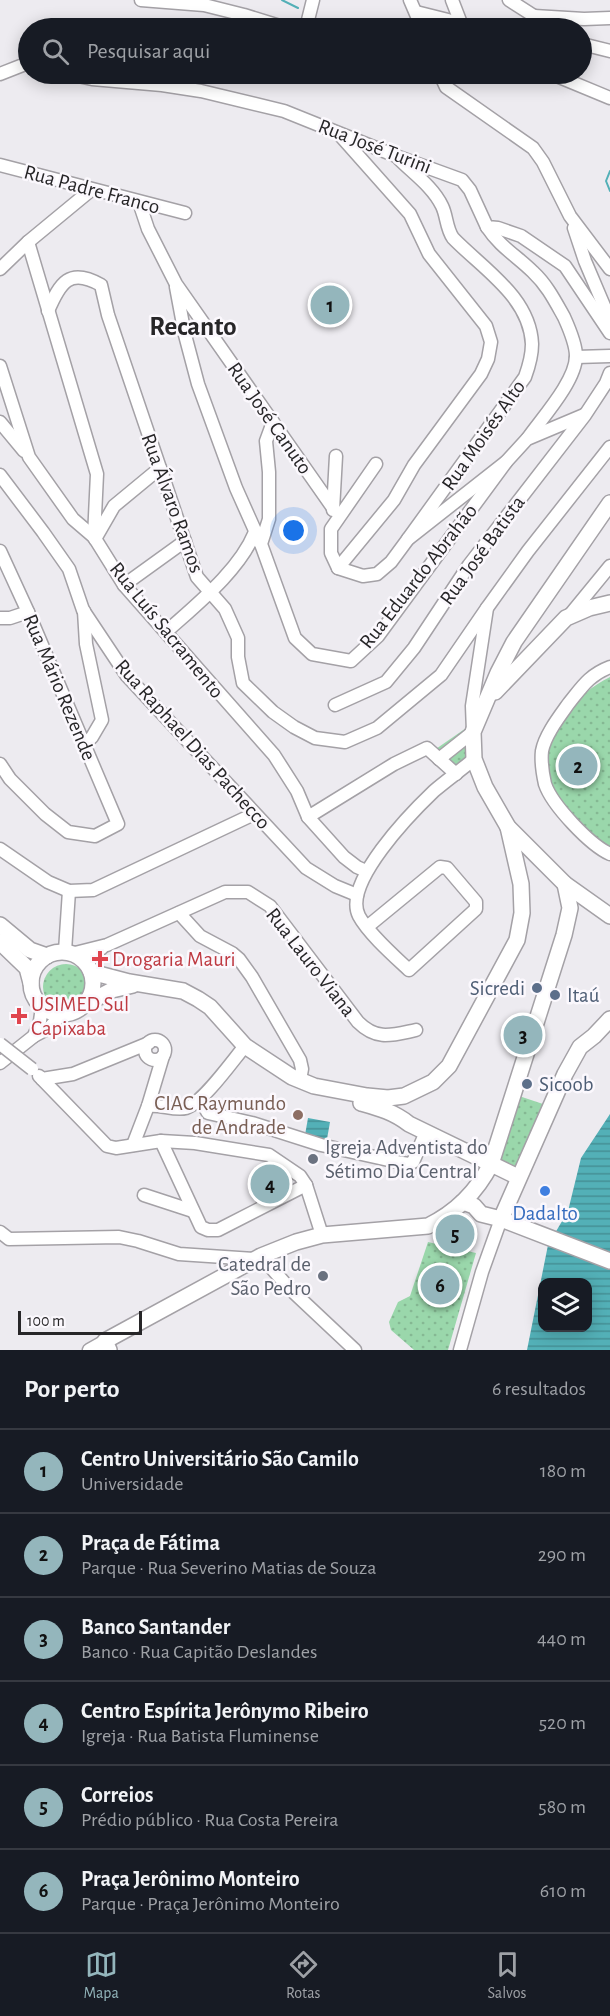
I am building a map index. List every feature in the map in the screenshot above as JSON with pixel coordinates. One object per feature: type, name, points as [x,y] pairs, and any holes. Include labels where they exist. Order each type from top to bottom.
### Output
[{"type":"main road","points":[[304,1082],[367,1096],[388,1098],[404,1096],[422,1089],[449,1066],[517,940],[522,913],[518,862],[508,827],[485,787],[474,759],[473,732],[514,642],[609,503]]},
{"type":"main road","points":[[485,703],[508,676],[567,618],[589,608],[610,603]]},
{"type":"main road","points":[[508,827],[565,884],[610,916]]},
{"type":"main road","points":[[107,1346],[258,1258],[296,1242],[322,1235],[428,1226],[440,1220],[463,1202],[475,1189],[491,1164],[514,1094],[568,918],[570,908],[565,884]]},
{"type":"main road","points":[[0,925],[30,950],[47,956]]},
{"type":"main road","points":[[0,942],[27,968],[32,992],[42,1007],[53,1013],[61,1015],[75,1012],[112,990],[126,985],[142,984]]},
{"type":"main road","points":[[31,983],[33,972],[41,960],[55,952],[68,952],[80,958],[88,968],[92,987],[90,996],[84,1005]]},
{"type":"main road","points":[[88,968],[142,984],[183,992],[198,999],[210,1007],[245,1046],[324,1094],[384,1109],[519,1177]]},
{"type":"main road","points":[[501,1220],[575,1054],[610,1019]]},
{"type":"main road","points":[[463,1202],[474,1206],[481,1214],[610,1261]]},
{"type":"street","points":[[141,0],[204,4],[254,18]]},
{"type":"street","points":[[308,18],[313,0]]},
{"type":"street","points":[[410,0],[418,18]]},
{"type":"street","points":[[452,0],[461,18]]},
{"type":"street","points":[[508,0],[536,18]]},
{"type":"street","points":[[416,12],[440,18]]},
{"type":"street","points":[[534,16],[567,18]]},
{"type":"street","points":[[592,19],[610,18]]},
{"type":"street","points":[[592,46],[610,51]]},
{"type":"street","points":[[0,74],[18,67]]},
{"type":"street","name":"Rua José Turini","points":[[150,84],[201,91],[284,111],[462,180],[470,190],[497,242],[534,272],[552,294],[567,323],[576,357]]},
{"type":"street","points":[[442,84],[533,148],[543,162],[570,216],[585,261],[610,320]]},
{"type":"street","points":[[576,84],[610,98]]},
{"type":"street","points":[[336,131],[410,214],[429,254],[486,326],[491,342],[488,359],[481,374],[414,465],[394,500],[338,568]]},
{"type":"street","name":"Rua Moisés Alto","points":[[396,156],[438,199],[449,233],[453,238],[494,275],[520,307],[528,321],[532,344],[531,358],[525,377],[408,539]]},
{"type":"street","points":[[0,178],[6,166]]},
{"type":"street","name":"Rua Padre Franco","points":[[6,166],[185,213]]},
{"type":"street","points":[[0,269],[28,242],[91,190]]},
{"type":"street","name":"Rua José Canuto","points":[[139,202],[148,229],[176,284],[333,508]]},
{"type":"street","points":[[570,216],[610,269]]},
{"type":"street","points":[[488,228],[498,228],[521,236],[565,266],[610,333]]},
{"type":"street","points":[[28,242],[97,474],[94,538]]},
{"type":"street","name":"Rua Álvaro Ramos","points":[[48,311],[58,289],[71,278],[87,277],[100,285],[108,315],[197,577],[225,609],[238,638],[238,657],[243,683],[273,712],[315,738],[345,742],[377,728],[441,675],[528,551],[610,447]]},
{"type":"street","points":[[176,284],[185,335],[198,384],[255,533]]},
{"type":"street","points":[[336,456],[331,553],[338,568],[363,576],[377,574],[391,562],[408,539],[506,462],[527,439],[565,386],[576,357],[610,356]]},
{"type":"street","points":[[0,366],[29,457]]},
{"type":"street","name":"Rua José Batista","points":[[335,705],[386,682],[414,648],[469,566],[585,415],[610,373]]},
{"type":"street","points":[[527,439],[585,415]]},
{"type":"street","points":[[0,422],[29,457]]},
{"type":"street","points":[[166,632],[211,591],[249,547],[255,533],[269,519],[269,472],[266,441],[273,423]]},
{"type":"street","name":"Rua Luís Sacramento","points":[[29,457],[73,519],[94,538],[124,585],[274,755],[297,791],[309,818],[344,857],[366,871]]},
{"type":"street","name":"Rua Eduardo Abrahão","points":[[255,533],[295,638],[312,654],[351,661],[378,636],[506,462]]},
{"type":"street","points":[[331,529],[376,464]]},
{"type":"street","points":[[94,538],[114,506],[160,468]]},
{"type":"street","name":"Rua Raphael Dias Pachecco","points":[[0,475],[69,569],[83,610],[127,676],[306,868],[335,886],[357,895]]},
{"type":"street","points":[[124,585],[185,541]]},
{"type":"street","name":"Rua Mário Rezende","points":[[0,551],[118,824],[95,836],[68,832],[45,814],[10,778],[0,764]]},
{"type":"street","points":[[567,618],[610,566]]},
{"type":"street","points":[[439,759],[473,732],[472,706],[488,608]]},
{"type":"street","points":[[83,610],[86,644],[102,720],[85,744]]},
{"type":"street","points":[[0,618],[10,618],[28,612]]},
{"type":"street","points":[[610,667],[589,678],[560,716],[545,743],[542,759],[545,784],[552,797],[595,846],[610,854]]},
{"type":"street","points":[[309,818],[394,764],[427,748],[456,774]]},
{"type":"street","points":[[367,927],[440,867],[447,868],[476,902],[476,909],[409,970],[367,927],[357,914],[357,895],[366,871],[396,831],[435,791],[474,759]]},
{"type":"street","points":[[0,849],[48,882],[69,891],[93,890],[254,814]]},
{"type":"street","points":[[68,952],[69,891]]},
{"type":"street","name":"Rua Lauro Viana","points":[[88,968],[93,954],[107,945],[225,891],[248,892],[270,906],[368,1032],[381,1036],[416,1030]]},
{"type":"street","points":[[179,913],[200,936],[239,959],[252,977],[300,1060],[304,1082]]},
{"type":"street","name":"Rua Lauro Viana","points":[[68,952],[107,945]]},
{"type":"street","points":[[34,1036],[42,1007]]},
{"type":"street","points":[[1,1062],[34,1036],[49,1028],[61,1015]]},
{"type":"street","points":[[42,1079],[73,1074],[150,1043],[146,1050],[148,1057],[156,1060],[163,1056],[133,1145]]},
{"type":"street","points":[[0,1044],[32,1069],[107,1146],[116,1148],[161,1141],[195,1143],[269,1155],[300,1176],[306,1185],[322,1235]]},
{"type":"street","points":[[148,1106],[186,1108],[200,1100],[245,1046]]},
{"type":"street","points":[[200,1100],[208,1113],[252,1123],[321,1145],[409,1164],[413,1162],[426,1132]]},
{"type":"street","points":[[161,1141],[201,1227],[208,1230],[218,1230],[306,1185]]},
{"type":"street","points":[[144,1195],[193,1211]]},
{"type":"street","points":[[481,1214],[491,1242]]},
{"type":"street","points":[[460,1350],[491,1242],[501,1220]]},
{"type":"street","points":[[0,1232],[9,1239],[119,1237],[179,1254],[258,1258],[355,1350]]},
{"type":"street","points":[[89,1350],[107,1346]]},
{"type":"green space","points":[[610,677],[610,850],[583,829],[559,799],[549,779],[543,751],[570,708],[597,684]]},
{"type":"green space","points":[[469,726],[469,759],[456,770],[433,751]]},
{"type":"green space","points":[[66,964],[82,971],[89,987],[82,1003],[66,1010],[50,1003],[43,987],[50,971]]},
{"type":"green space","points":[[519,1096],[546,1105],[517,1166],[512,1166],[505,1164],[500,1158]]},
{"type":"green space","points":[[428,1242],[476,1253],[448,1350],[414,1350],[391,1330],[389,1322],[398,1302],[410,1296]]},
{"type":"water","points":[[610,1114],[610,1350],[527,1350],[538,1295],[538,1332],[592,1332],[592,1278],[541,1278],[548,1245],[568,1211],[581,1158]]},
{"type":"water","points":[[308,1118],[330,1122],[327,1139],[305,1135]]},
{"type":"waterway","points":[[282,0],[298,8]]},
{"type":"waterway","points":[[610,171],[606,181],[610,191]]},
{"type":"place","name":"Centro Universitário São Camilo","points":[[330,305]]},
{"type":"place","name":"Praça de Fátima","points":[[578,766]]},
{"type":"place","name":"Drogaria Mauri","points":[[100,959]]},
{"type":"place","name":"Sicredi","points":[[537,988]]},
{"type":"place","name":"Itaú","points":[[555,995]]},
{"type":"place","name":"USIMED Sul Capixaba","points":[[19,1016]]},
{"type":"place","name":"Banco Santander","points":[[523,1035]]},
{"type":"place","name":"Sicoob","points":[[527,1084]]},
{"type":"place","name":"CIAC Raymundo de Andrade","points":[[298,1115]]},
{"type":"place","name":"Igreja Adventista do Sétimo Dia Central","points":[[313,1159]]},
{"type":"place","name":"Centro Espírita Jerônymo Ribeiro","points":[[270,1184]]},
{"type":"place","name":"Dadalto","points":[[545,1191]]},
{"type":"place","name":"Correios","points":[[455,1234]]},
{"type":"place","name":"Catedral de São Pedro","points":[[323,1276]]},
{"type":"place","name":"Praça Jerônimo Monteiro","points":[[440,1285]]},
{"type":"district","name":"Recanto","points":[[193,326]]}]
